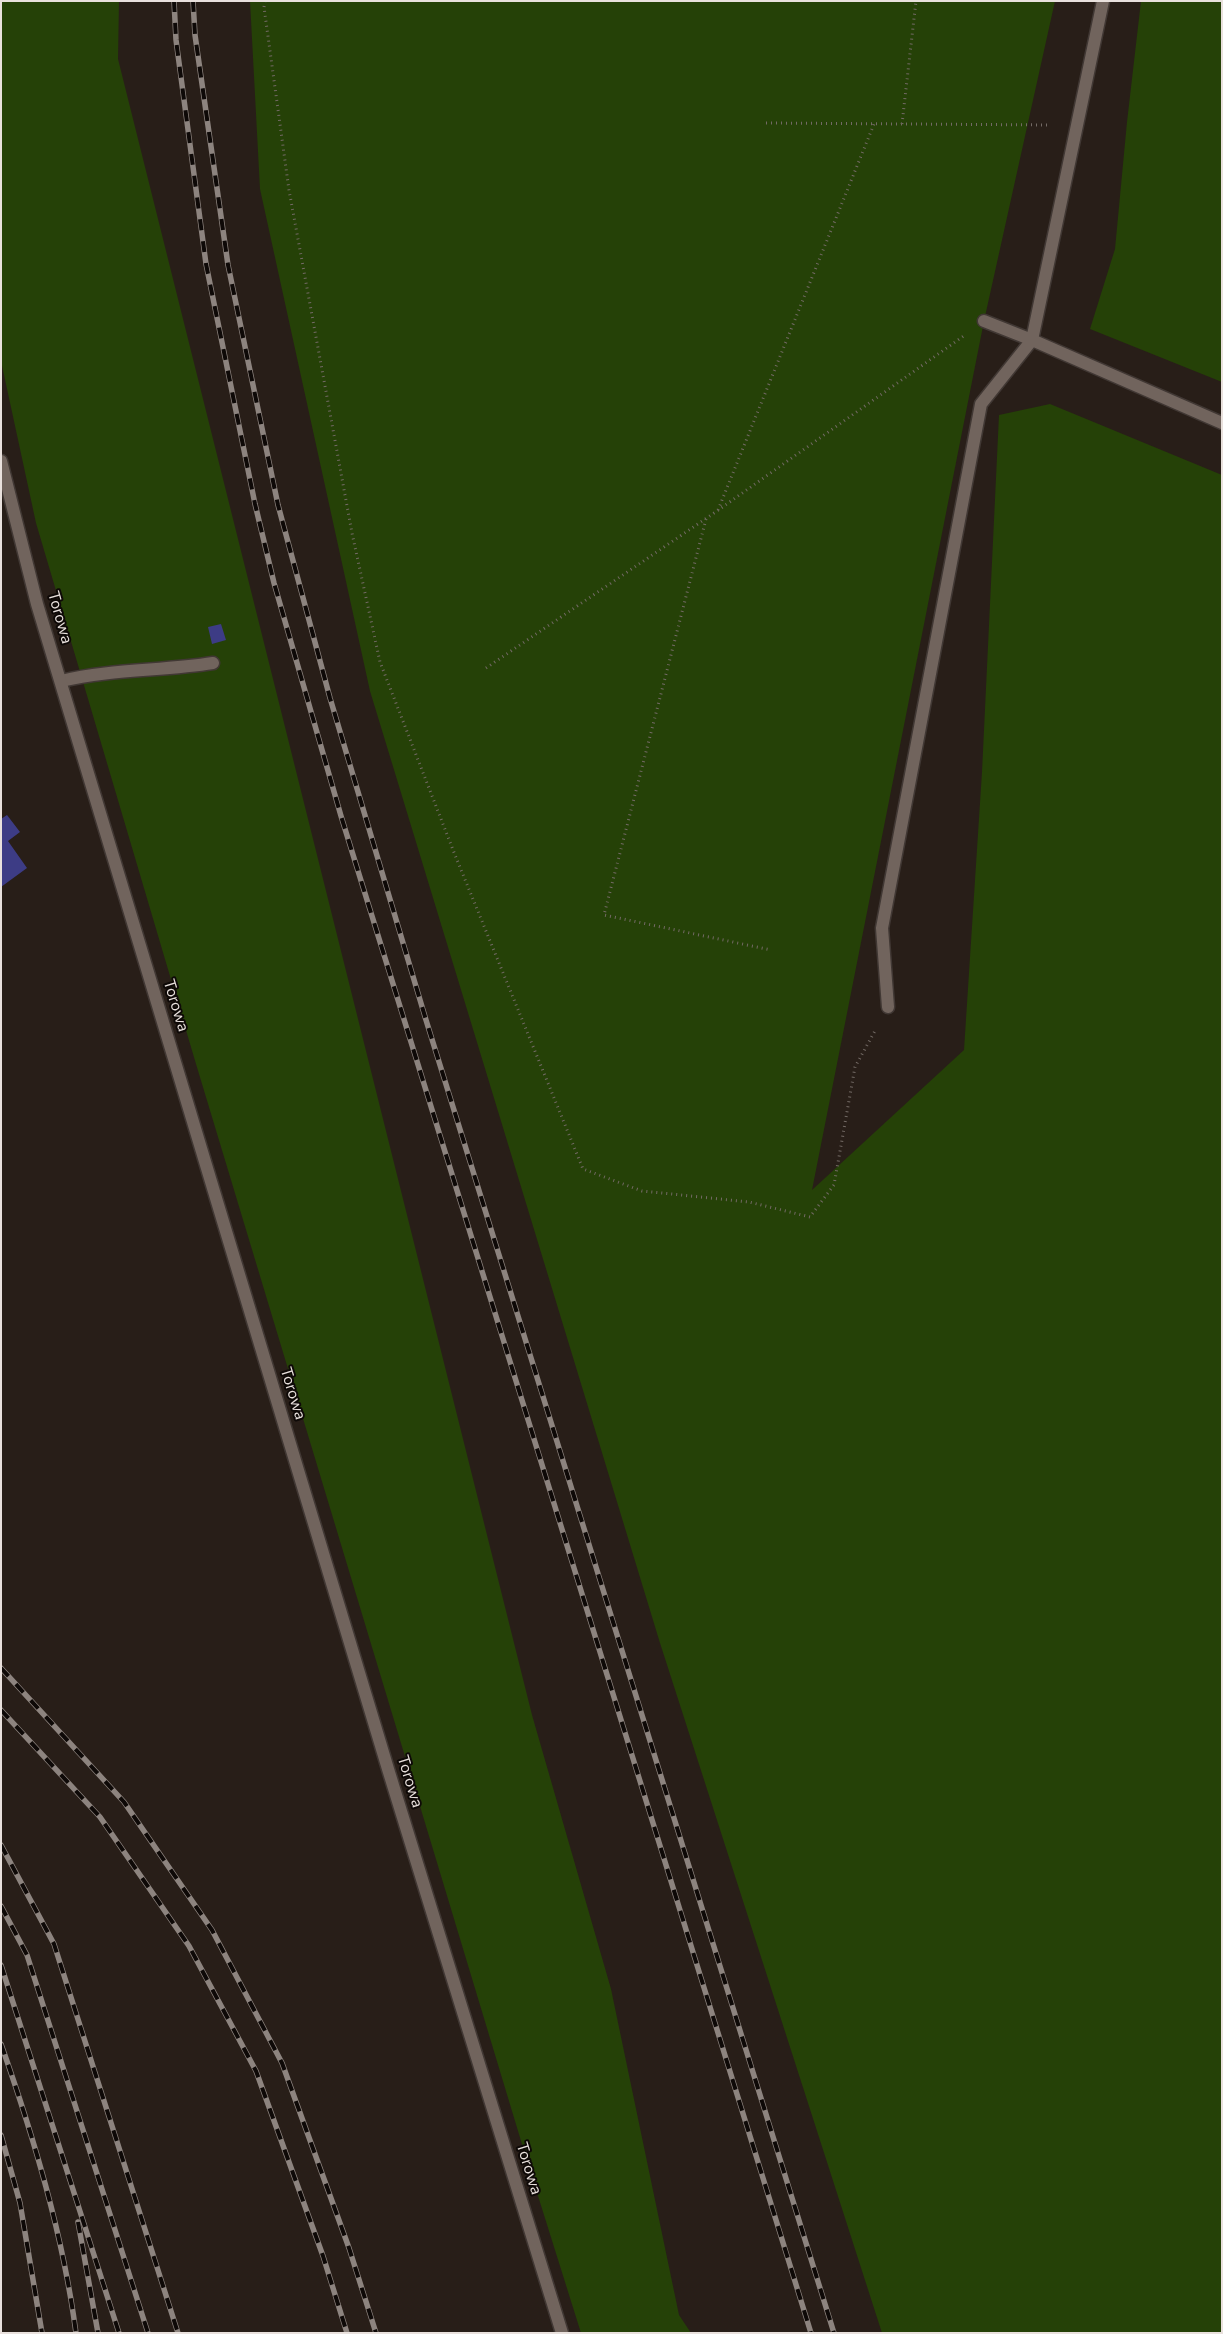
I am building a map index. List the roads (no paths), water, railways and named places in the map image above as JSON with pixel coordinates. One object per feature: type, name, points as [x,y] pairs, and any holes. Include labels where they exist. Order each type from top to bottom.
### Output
[{"type":"street","points":[[888,1007],[882,928],[981,404],[1032,340],[1103,1]]},
{"type":"street","points":[[984,321],[1222,423]]},
{"type":"street","name":"Torowa","points":[[1,462],[37,604],[388,1769],[562,2333]]},
{"type":"street","points":[[61,681],[98,673],[183,668],[213,663]]},
{"type":"railway","points":[[174,1],[176,40],[206,264],[255,504],[274,583],[341,816],[811,2333]]},
{"type":"railway","points":[[193,1],[195,35],[228,265],[278,505],[330,698],[426,1020],[834,2333]]},
{"type":"railway","points":[[1,1668],[124,1802],[212,1930],[282,2063],[349,2248],[376,2333]]},
{"type":"railway","points":[[1,1710],[100,1817],[189,1946],[256,2071],[323,2256],[347,2333]]},
{"type":"railway","points":[[1,1845],[54,1944],[178,2333]]},
{"type":"railway","points":[[1,1906],[27,1955],[148,2333]]},
{"type":"railway","points":[[1,1965],[119,2333]]},
{"type":"railway","points":[[1,2044],[25,2115],[46,2187],[63,2260],[76,2333]]},
{"type":"railway","points":[[1,2135],[20,2203],[42,2333]]},
{"type":"railway","points":[[78,2222],[98,2333]]}]
